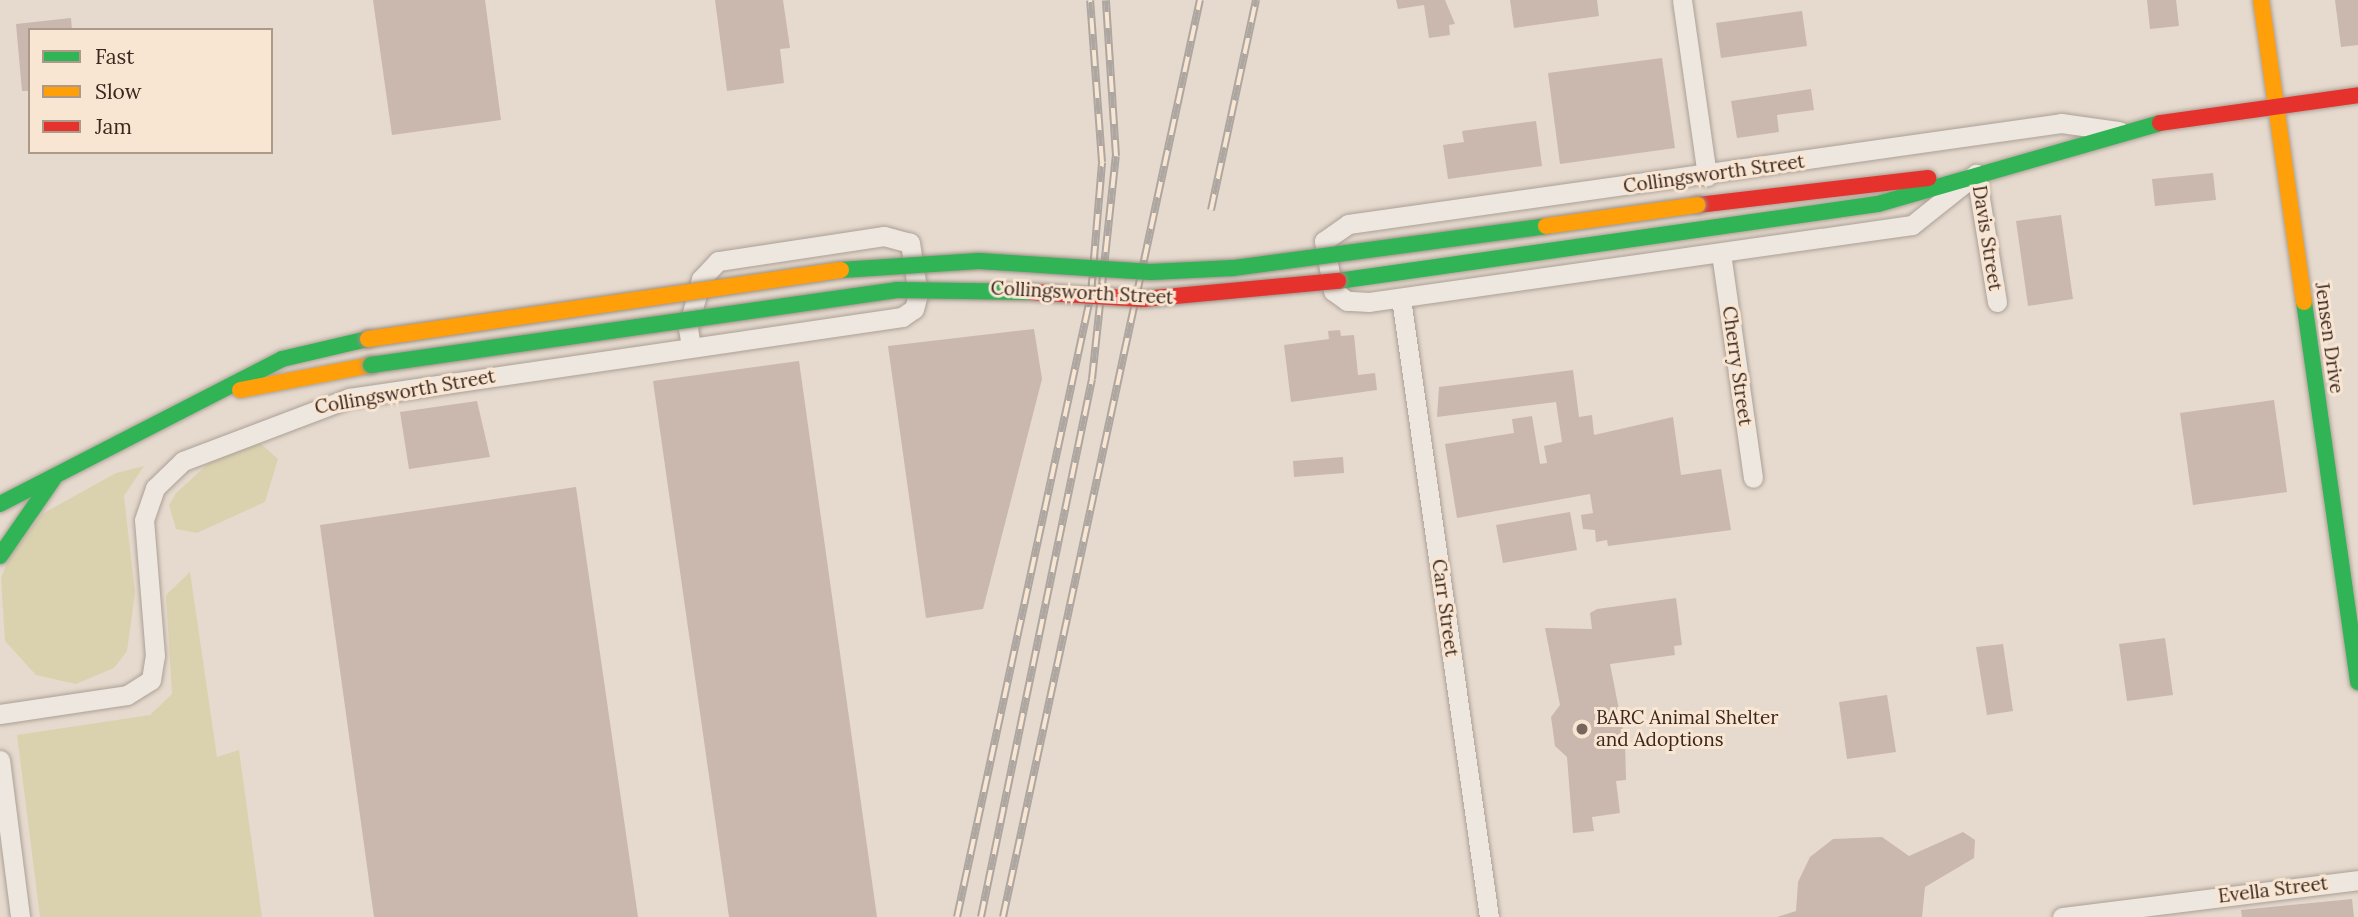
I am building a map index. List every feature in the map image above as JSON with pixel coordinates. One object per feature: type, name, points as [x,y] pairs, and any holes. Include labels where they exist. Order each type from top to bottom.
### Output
[{"type":"main road","name":"Jensen Drive","points":[[2261,0],[2358,682]]},
{"type":"main road","name":"Collingsworth Street","points":[[223,393],[371,365],[897,290],[1214,296],[1702,229],[1878,204],[2125,132],[2275,105],[2358,95]]},
{"type":"main road","name":"Collingsworth Street","points":[[0,504],[223,393],[282,359],[368,339],[877,265],[979,261],[1151,272],[1233,268],[1698,205],[1976,174]]},
{"type":"main road","points":[[0,556],[56,475]]},
{"type":"street","points":[[1682,0],[1707,176]]},
{"type":"street","name":"Collingsworth Street","points":[[1976,174],[1912,225],[1401,298],[1339,298],[1330,282],[1328,235],[1348,224],[1707,176],[2062,123],[2125,132]]},
{"type":"street","name":"Davis Street","points":[[1976,174],[1997,302]]},
{"type":"street","name":"Collingsworth Street","points":[[0,714],[127,695],[151,680],[155,656],[144,520],[155,488],[183,461],[349,398],[902,317],[914,309],[918,294],[910,243],[884,236],[718,261],[701,279],[688,328],[691,347]]},
{"type":"street","name":"Cherry Street","points":[[1721,253],[1753,478]]},
{"type":"street","name":"Carr Street","points":[[1401,298],[1489,917]]},
{"type":"street","points":[[0,760],[5,842],[20,917]]},
{"type":"street","name":"Evella Street","points":[[2062,917],[2358,880]]},
{"type":"shaded area","points":[[259,442],[278,459],[265,502],[197,533],[176,529],[169,505],[176,493],[210,462]]},
{"type":"shaded area","points":[[144,466],[124,496],[135,593],[127,651],[114,668],[76,684],[36,675],[5,641],[1,578],[9,557],[42,514],[116,473]]},
{"type":"shaded area","points":[[190,572],[217,757],[239,750],[262,917],[40,917],[17,735],[150,715],[172,694],[166,595]]},
{"type":"building","points":[[373,0],[485,0],[501,120],[392,135]]},
{"type":"building","points":[[715,0],[783,0],[790,48],[780,49],[784,83],[727,91]]},
{"type":"building","points":[[1396,0],[1445,0],[1455,24],[1449,25],[1450,35],[1429,38],[1424,5],[1398,9]]},
{"type":"building","points":[[1510,0],[1597,0],[1599,16],[1514,28]]},
{"type":"building","points":[[2147,0],[2176,0],[2179,26],[2150,29]]},
{"type":"building","points":[[2335,0],[2358,0],[2358,45],[2341,47]]},
{"type":"building","points":[[1802,11],[1807,46],[1721,58],[1716,23]]},
{"type":"building","points":[[71,18],[72,28],[28,28],[28,91],[22,91],[16,24]]},
{"type":"building","points":[[1662,58],[1675,148],[1560,164],[1548,73]]},
{"type":"building","points":[[1811,89],[1814,110],[1777,115],[1779,132],[1737,138],[1731,101]]},
{"type":"building","points":[[1536,121],[1542,166],[1448,179],[1443,145],[1464,142],[1462,131]]},
{"type":"building","points":[[2213,173],[2216,200],[2155,206],[2152,179]]},
{"type":"building","points":[[2061,215],[2073,299],[2028,306],[2016,221]]},
{"type":"building","points":[[1034,329],[1042,379],[983,609],[926,618],[888,346]]},
{"type":"building","points":[[1340,330],[1341,336],[1354,335],[1358,375],[1375,373],[1377,390],[1291,402],[1284,345],[1329,339],[1328,331]]},
{"type":"building","points":[[799,361],[877,917],[729,917],[653,381]]},
{"type":"building","points":[[1573,370],[1579,417],[1592,415],[1594,435],[1673,417],[1681,475],[1721,469],[1731,530],[1608,546],[1607,540],[1596,542],[1595,530],[1583,529],[1581,515],[1593,513],[1590,494],[1457,518],[1445,444],[1514,433],[1512,419],[1532,416],[1540,464],[1547,463],[1544,446],[1562,442],[1556,402],[1437,417],[1439,387]]},
{"type":"building","points":[[2274,400],[2287,492],[2193,505],[2180,413]]},
{"type":"building","points":[[477,401],[490,457],[409,469],[400,412]]},
{"type":"building","points":[[1343,457],[1344,473],[1294,477],[1293,461]]},
{"type":"building","points":[[576,487],[638,917],[374,917],[320,525]]},
{"type":"building","points":[[1570,512],[1577,550],[1503,563],[1496,525]]},
{"type":"building","points":[[1676,598],[1682,645],[1674,646],[1675,655],[1610,664],[1625,740],[1626,780],[1616,781],[1620,813],[1592,817],[1594,831],[1573,833],[1567,757],[1555,746],[1551,717],[1560,705],[1545,628],[1592,629],[1590,613],[1597,609]]},
{"type":"building","points":[[2165,638],[2173,695],[2127,701],[2119,644]]},
{"type":"building","points":[[2003,644],[2013,711],[1987,715],[1976,647]]},
{"type":"building","points":[[1887,695],[1896,752],[1847,759],[1839,702]]},
{"type":"building","points":[[1963,832],[1975,840],[1974,858],[1925,887],[1922,917],[1777,917],[1796,911],[1798,882],[1810,857],[1833,839],[1882,837],[1909,856]]},
{"type":"building","points":[[2352,899],[2354,917],[2242,917],[2241,910]]},
{"type":"railway","points":[[957,917],[1091,294],[1102,162],[1090,0]]},
{"type":"railway","points":[[981,917],[1092,379],[1116,156],[1106,0]]},
{"type":"railway","points":[[1003,917],[1200,0]]},
{"type":"railway","points":[[1211,210],[1256,0]]},
{"type":"traffic: fast","points":[[1338,281],[1878,204],[2160,123]]},
{"type":"traffic: fast","points":[[841,270],[979,261],[1151,272],[1233,268],[1546,226]]},
{"type":"traffic: fast","points":[[371,365],[897,290],[1031,292]]},
{"type":"traffic: fast","points":[[2304,302],[2358,682]]},
{"type":"traffic: fast","points":[[0,504],[282,359],[368,339]]},
{"type":"traffic: fast","points":[[0,556],[54,478]]},
{"type":"traffic: slow","points":[[2261,0],[2304,302]]},
{"type":"traffic: slow","points":[[1546,226],[1698,205]]},
{"type":"traffic: slow","points":[[368,339],[841,270]]},
{"type":"traffic: slow","points":[[240,390],[371,365]]},
{"type":"traffic: jam","points":[[2160,123],[2358,95]]},
{"type":"traffic: jam","points":[[1698,205],[1928,178]]},
{"type":"traffic: jam","points":[[1031,292],[1143,299],[1338,281]]},
{"type":"place","name":"BARC Animal Shelter and Adoptions","points":[[1582,729]]}]
